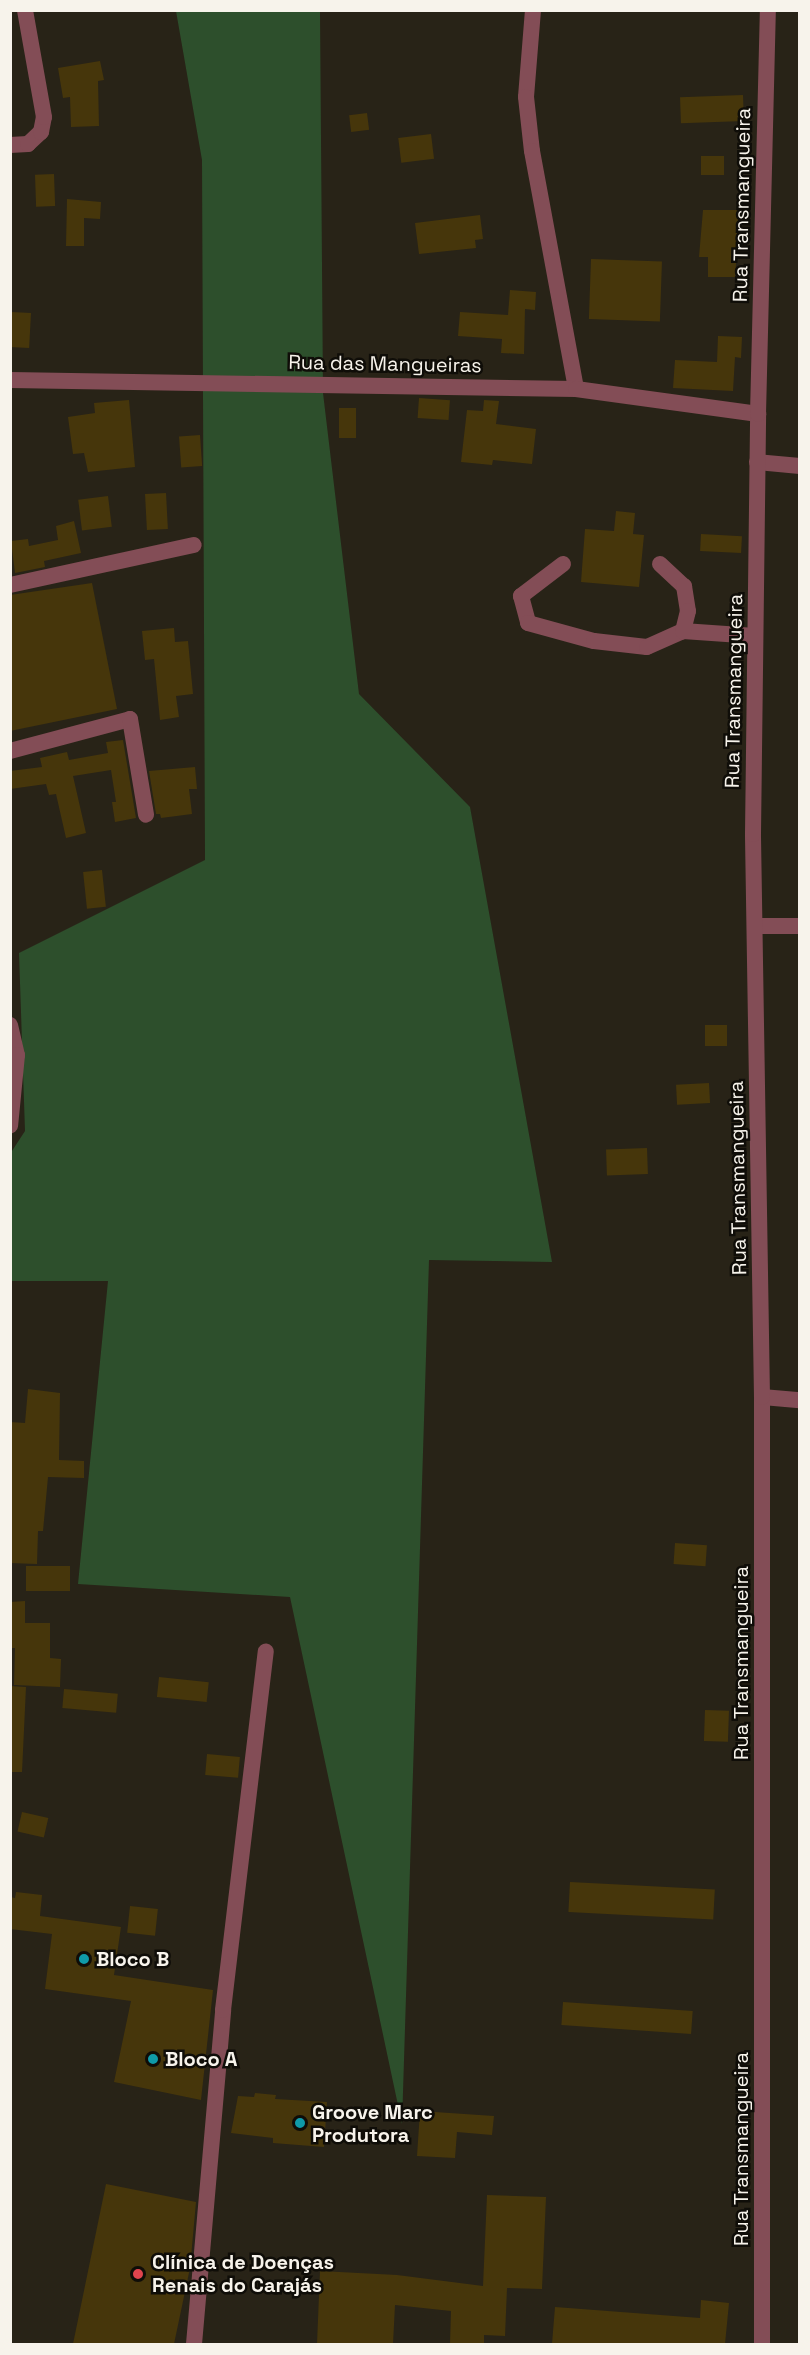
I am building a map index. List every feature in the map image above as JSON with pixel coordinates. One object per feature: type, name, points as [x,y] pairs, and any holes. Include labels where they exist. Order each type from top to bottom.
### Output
[{"type":"street","points":[[10,145],[28,144],[41,132],[44,117],[25,10]]},
{"type":"street","points":[[533,10],[526,97],[532,151],[576,389]]},
{"type":"street","name":"Rua Transmangueira","points":[[762,2344],[762,1397],[755,926],[755,636],[768,10]]},
{"type":"street","name":"Rua das Mangueiras","points":[[10,380],[576,389],[758,414]]},
{"type":"street","points":[[757,462],[800,466]]},
{"type":"street","points":[[10,585],[194,545]]},
{"type":"street","points":[[563,564],[521,596],[528,623],[594,641],[647,647],[683,631],[755,636]]},
{"type":"street","points":[[660,564],[684,586],[688,611],[683,631]]},
{"type":"street","points":[[10,751],[130,719],[146,815]]},
{"type":"street","points":[[755,926],[800,926]]},
{"type":"street","points":[[10,1025],[17,1055],[10,1126]]},
{"type":"street","points":[[762,1397],[800,1400]]},
{"type":"street","points":[[194,2344],[223,2010],[266,1652]]},
{"type":"green space","points":[[176,11],[320,11],[323,393],[359,694],[470,807],[552,1262],[429,1260],[402,2124],[290,1597],[78,1584],[108,1281],[11,1281],[10,1154],[25,1131],[19,953],[205,860],[202,160]]},
{"type":"building","points":[[100,61],[104,80],[98,81],[99,126],[71,127],[70,97],[63,98],[58,68]]},
{"type":"building","points":[[743,95],[744,121],[681,123],[680,97]]},
{"type":"building","points":[[367,113],[369,130],[351,132],[349,115]]},
{"type":"building","points":[[431,134],[434,159],[401,163],[398,138]]},
{"type":"building","points":[[701,156],[724,156],[724,175],[701,175]]},
{"type":"building","points":[[54,174],[55,206],[36,207],[35,175]]},
{"type":"building","points":[[67,199],[101,202],[100,219],[84,218],[84,246],[66,246]]},
{"type":"building","points":[[703,210],[740,210],[735,277],[708,277],[708,257],[699,257]]},
{"type":"building","points":[[480,215],[483,239],[475,240],[476,248],[419,254],[415,223]]},
{"type":"building","points":[[591,259],[662,261],[660,321],[589,319]]},
{"type":"building","points":[[510,290],[536,292],[535,310],[525,309],[524,354],[501,353],[502,339],[458,336],[460,312],[508,315]]},
{"type":"building","points":[[11,312],[31,313],[29,348],[10,347]]},
{"type":"building","points":[[718,336],[742,337],[741,358],[735,357],[733,391],[673,388],[675,360],[717,362]]},
{"type":"building","points":[[419,398],[450,400],[449,420],[418,418]]},
{"type":"building","points":[[129,400],[135,467],[88,472],[84,453],[73,454],[68,417],[95,413],[94,403]]},
{"type":"building","points":[[484,400],[499,401],[496,424],[536,429],[532,464],[493,460],[492,465],[461,462],[467,410],[483,411]]},
{"type":"building","points":[[339,408],[356,408],[356,438],[339,438]]},
{"type":"building","points":[[200,435],[202,466],[181,467],[179,436]]},
{"type":"building","points":[[166,493],[168,529],[147,530],[145,494]]},
{"type":"building","points":[[108,496],[112,527],[82,530],[78,500]]},
{"type":"building","points":[[616,511],[635,513],[633,534],[644,535],[639,587],[581,582],[585,529],[614,531]]},
{"type":"building","points":[[74,521],[81,553],[44,561],[45,567],[15,573],[11,541],[28,539],[29,546],[58,540],[56,526]]},
{"type":"building","points":[[701,534],[742,536],[741,553],[700,551]]},
{"type":"building","points":[[92,583],[117,709],[10,731],[10,595]]},
{"type":"building","points":[[174,628],[175,642],[188,641],[193,694],[176,696],[179,717],[160,720],[154,659],[145,660],[142,631]]},
{"type":"building","points":[[123,740],[136,818],[115,822],[112,802],[116,802],[111,770],[73,776],[86,833],[66,838],[56,794],[49,795],[46,784],[10,789],[10,771],[42,767],[40,758],[67,752],[69,760],[108,753],[106,742]]},
{"type":"building","points":[[195,767],[197,789],[189,789],[192,814],[161,818],[160,814],[156,814],[149,771]]},
{"type":"building","points":[[102,870],[106,907],[87,909],[83,872]]},
{"type":"building","points":[[705,1025],[727,1025],[727,1046],[705,1046]]},
{"type":"building","points":[[709,1083],[710,1103],[677,1105],[676,1085]]},
{"type":"building","points":[[647,1148],[648,1174],[607,1175],[606,1149]]},
{"type":"building","points":[[28,1389],[60,1393],[59,1460],[84,1461],[84,1478],[48,1477],[43,1531],[38,1531],[37,1564],[10,1563],[10,1422],[25,1423]]},
{"type":"building","points":[[675,1543],[707,1545],[705,1566],[674,1564]]},
{"type":"building","points":[[26,1566],[70,1566],[70,1591],[26,1591]]},
{"type":"building","points":[[25,1601],[25,1623],[50,1623],[50,1658],[61,1659],[60,1687],[14,1685],[15,1648],[10,1648],[10,1602]]},
{"type":"building","points":[[159,1677],[209,1682],[207,1702],[157,1697]]},
{"type":"building","points":[[10,1686],[26,1687],[22,1772],[10,1772]]},
{"type":"building","points":[[64,1689],[118,1694],[116,1713],[62,1708]]},
{"type":"building","points":[[705,1710],[729,1711],[728,1742],[704,1741]]},
{"type":"building","points":[[207,1754],[240,1757],[238,1778],[205,1775]]},
{"type":"building","points":[[22,1812],[48,1818],[44,1838],[18,1831]]},
{"type":"building","points":[[570,1882],[715,1890],[713,1920],[568,1912]]},
{"type":"building","points":[[16,1892],[42,1895],[40,1916],[121,1927],[114,1975],[213,1990],[201,2100],[114,2082],[131,2001],[45,1989],[52,1934],[10,1929],[10,1897],[15,1898]]},
{"type":"building","points":[[130,1906],[158,1909],[155,1936],[127,1933]]},
{"type":"building","points":[[563,2002],[693,2011],[691,2034],[561,2025]]},
{"type":"building","points":[[255,2093],[276,2095],[275,2099],[327,2102],[324,2147],[273,2143],[273,2138],[231,2133],[238,2096],[254,2097]]},
{"type":"building","points":[[420,2111],[494,2116],[492,2135],[457,2132],[455,2158],[417,2156]]},
{"type":"building","name":"Clínica de Doenças Renais do Carajás","points":[[106,2184],[196,2202],[190,2268],[174,2344],[73,2344]]},
{"type":"building","points":[[487,2195],[546,2197],[542,2289],[507,2288],[505,2336],[484,2335],[484,2344],[450,2344],[451,2311],[395,2305],[393,2344],[317,2344],[320,2271],[397,2275],[483,2286]]},
{"type":"building","points":[[701,2300],[729,2303],[725,2344],[552,2344],[555,2307],[700,2318]]},
{"type":"place","name":"Bloco B","points":[[84,1959]]},
{"type":"place","name":"Bloco A","points":[[153,2059]]},
{"type":"place","name":"Groove Marc Produtora","points":[[300,2123]]},
{"type":"place","name":"Clínica de Doenças Renais do Carajás","points":[[138,2274]]}]
